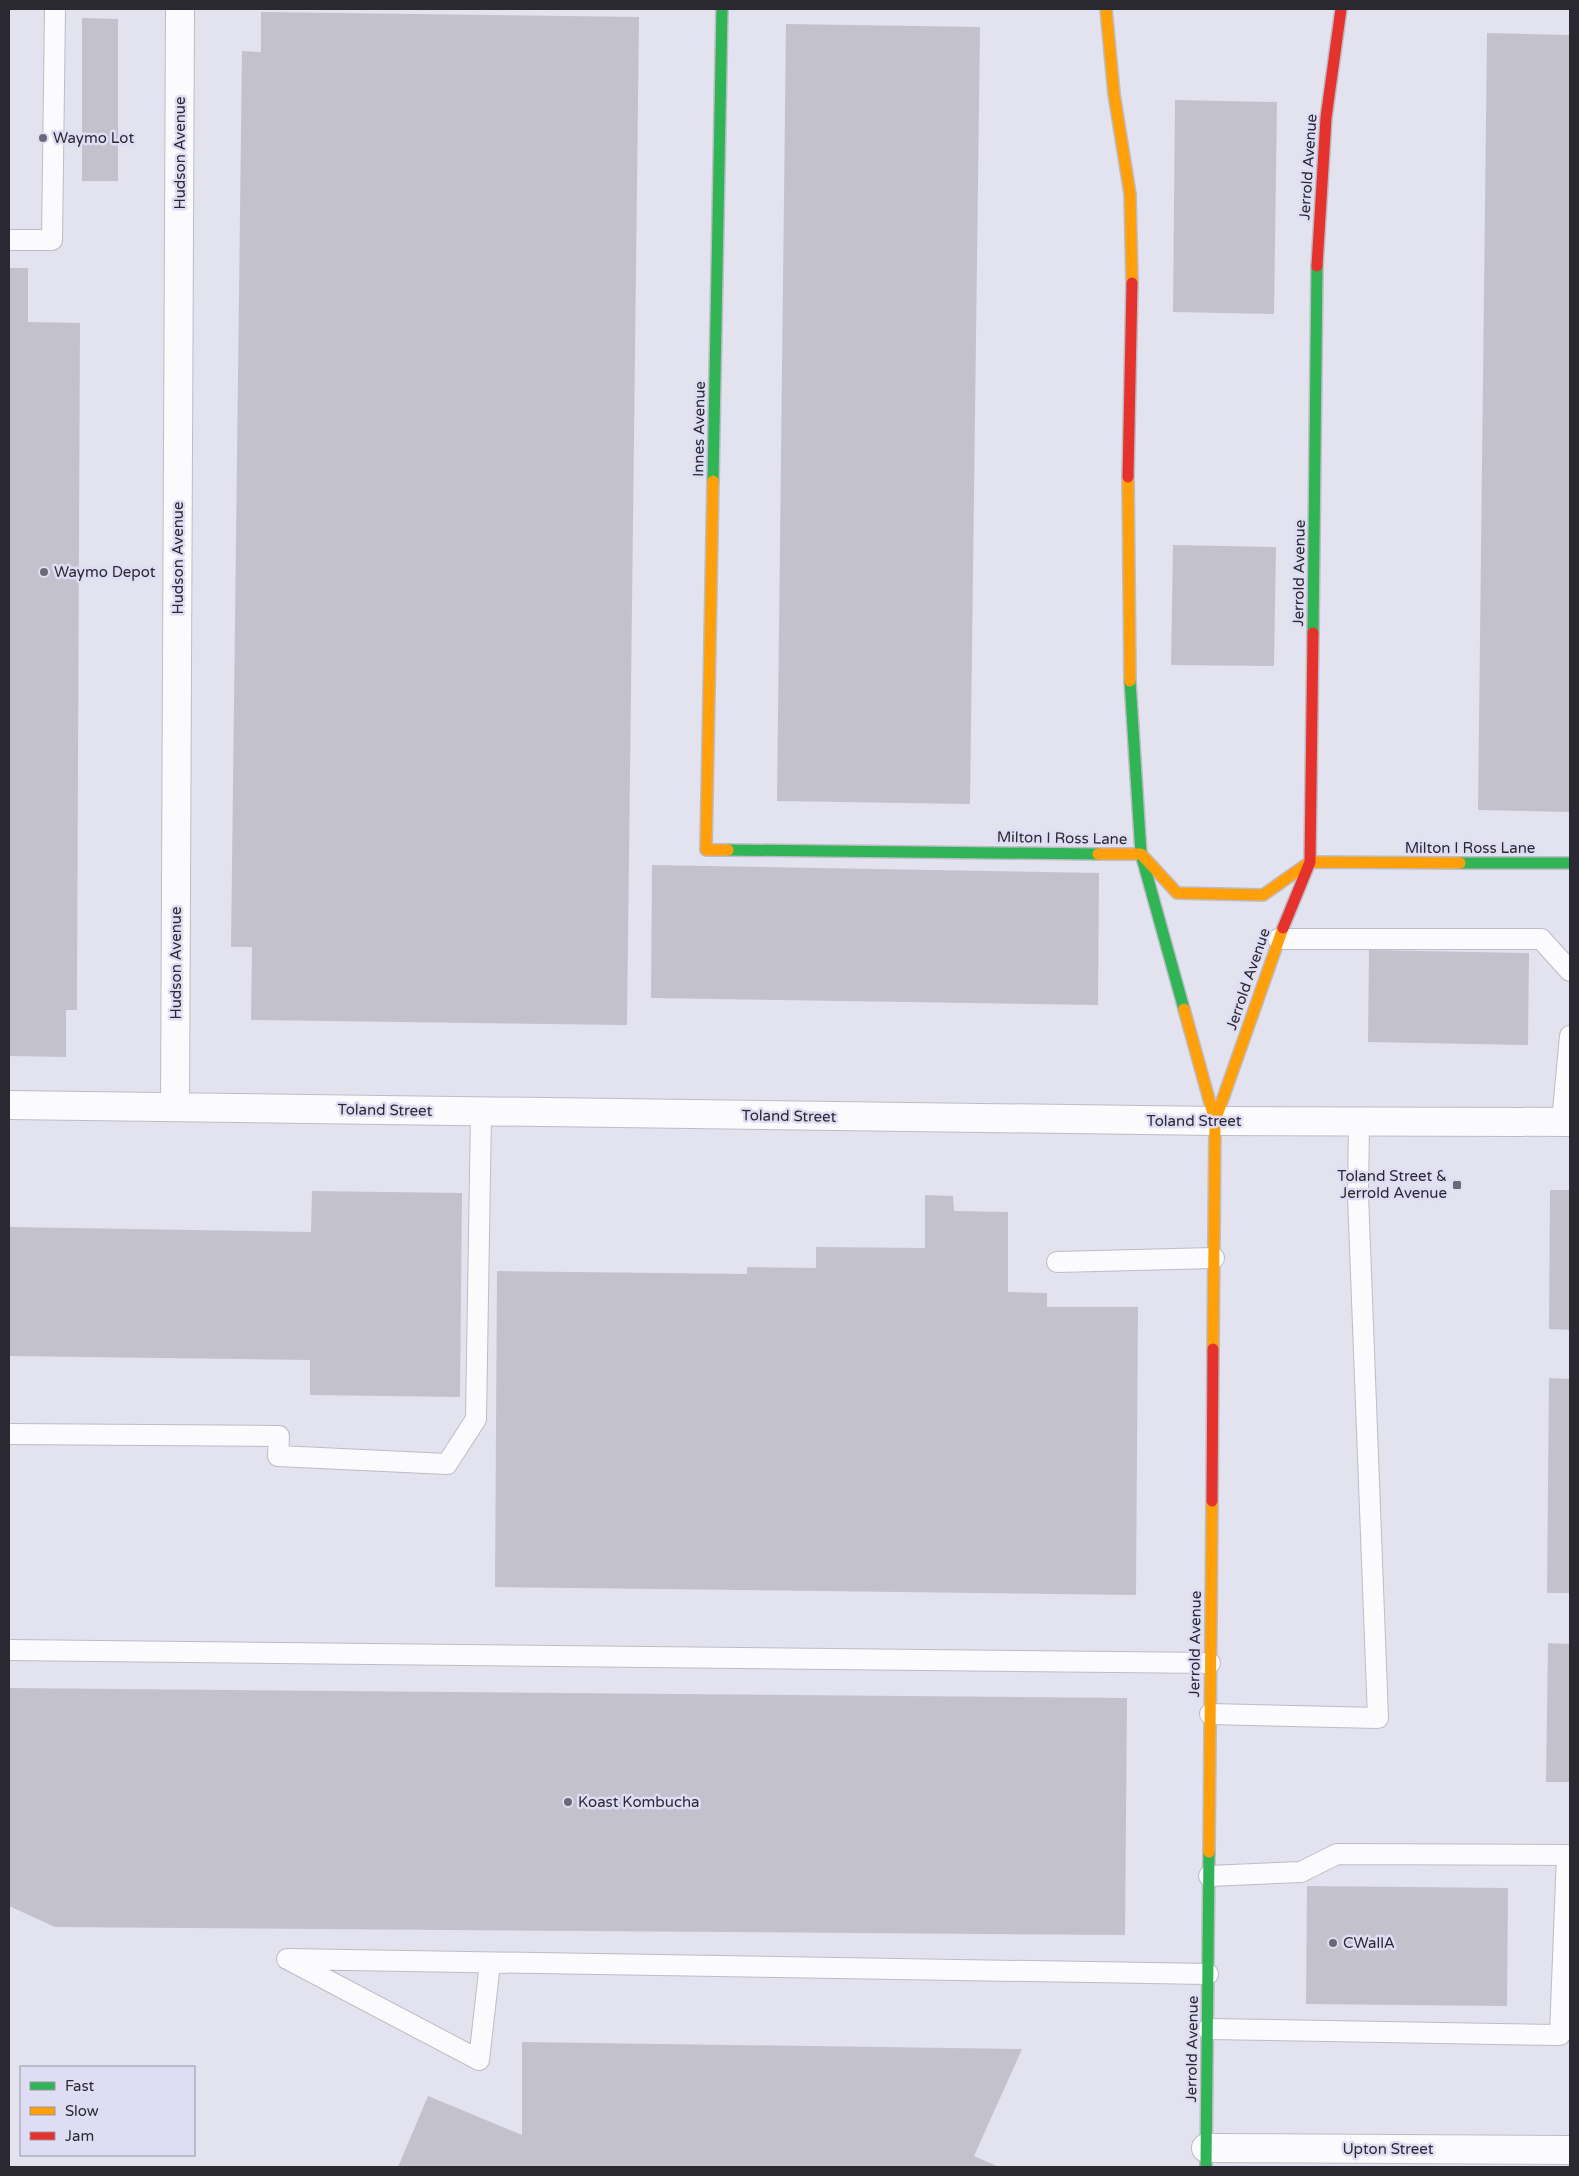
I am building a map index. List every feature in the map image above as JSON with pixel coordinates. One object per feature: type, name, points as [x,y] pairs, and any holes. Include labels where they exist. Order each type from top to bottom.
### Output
[{"type":"street","name":"Hudson Avenue","points":[[175,1107],[180,9]]},
{"type":"street","name":"Innes Avenue","points":[[706,850],[722,9]]},
{"type":"street","name":"Jerrold Avenue","points":[[1106,9],[1114,94],[1130,194],[1132,280],[1127,532],[1130,695],[1141,854],[1215,1121],[1206,2158]]},
{"type":"street","name":"Jerrold Avenue","points":[[1215,1121],[1278,939],[1310,862],[1317,255],[1326,118],[1341,9]]},
{"type":"street","name":"Milton I Ross Lane","points":[[706,850],[1141,854],[1177,893],[1263,895],[1310,862],[1570,863]]},
{"type":"street","name":"Toland Street","points":[[9,1105],[1215,1121],[1566,1122]]},
{"type":"street","name":"Upton Street","points":[[1206,2158],[1570,2150]]},
{"type":"lane","points":[[9,240],[52,240],[55,9]]},
{"type":"lane","points":[[1278,939],[1541,939],[1570,971]]},
{"type":"lane","points":[[1566,1122],[1570,1036]]},
{"type":"lane","points":[[9,1434],[279,1436],[278,1456],[447,1464],[476,1419],[481,1112]]},
{"type":"lane","points":[[1210,1714],[1378,1718],[1358,1196],[1359,1122]]},
{"type":"lane","points":[[1057,1262],[1214,1258]]},
{"type":"lane","points":[[9,1650],[1210,1663]]},
{"type":"lane","points":[[1208,2030],[1560,2035],[1567,1960],[1567,1854],[1337,1854],[1302,1872],[1209,1876]]},
{"type":"lane","points":[[490,1963],[479,2060],[287,1959],[1208,1974]]},
{"type":"building","points":[[261,12],[639,17],[627,1025],[251,1020],[252,947],[231,947],[242,51],[261,52]]},
{"type":"building","points":[[82,18],[118,19],[118,181],[82,181]]},
{"type":"building","points":[[786,24],[980,27],[970,804],[777,801]]},
{"type":"building","points":[[1487,33],[1570,35],[1570,812],[1478,810]]},
{"type":"building","points":[[1175,100],[1277,102],[1274,314],[1173,312]]},
{"type":"building","name":"Waymo Depot","points":[[9,268],[28,268],[28,322],[80,323],[77,1010],[66,1010],[66,1057],[9,1056]]},
{"type":"building","points":[[1173,545],[1276,547],[1274,666],[1171,665]]},
{"type":"building","points":[[652,865],[1099,873],[1098,1005],[651,998]]},
{"type":"building","points":[[1369,950],[1529,953],[1528,1045],[1368,1042]]},
{"type":"building","points":[[1550,1190],[1570,1190],[1570,1330],[1549,1329]]},
{"type":"building","points":[[312,1191],[462,1193],[460,1397],[310,1395],[310,1360],[9,1356],[9,1227],[311,1232]]},
{"type":"building","points":[[925,1195],[953,1196],[954,1211],[1008,1212],[1008,1292],[1047,1293],[1047,1307],[1138,1307],[1136,1595],[495,1587],[497,1271],[747,1274],[747,1267],[816,1268],[816,1247],[925,1248]]},
{"type":"building","points":[[1549,1378],[1570,1379],[1570,1593],[1547,1593]]},
{"type":"building","points":[[1548,1643],[1570,1644],[1570,1782],[1546,1782]]},
{"type":"building","name":"Koast Kombucha","points":[[9,1688],[1127,1698],[1125,1935],[55,1927],[9,1906]]},
{"type":"building","points":[[1307,1886],[1508,1888],[1507,2006],[1306,2004]]},
{"type":"building","points":[[522,2042],[1022,2049],[974,2156],[999,2167],[398,2167],[428,2096],[522,2135]]},
{"type":"traffic: fast","points":[[713,481],[722,9]]},
{"type":"traffic: fast","points":[[1313,633],[1317,266]]},
{"type":"traffic: fast","points":[[1130,681],[1141,854],[1184,1009]]},
{"type":"traffic: fast","points":[[728,850],[1098,854]]},
{"type":"traffic: fast","points":[[1460,863],[1570,863]]},
{"type":"traffic: fast","points":[[1206,2167],[1209,1852]]},
{"type":"traffic: slow","points":[[1106,9],[1114,94],[1130,194],[1132,283]]},
{"type":"traffic: slow","points":[[1128,477],[1130,681]]},
{"type":"traffic: slow","points":[[713,481],[706,850],[728,850]]},
{"type":"traffic: slow","points":[[1098,854],[1141,854],[1177,893],[1263,895],[1310,862],[1460,863]]},
{"type":"traffic: slow","points":[[1215,1121],[1283,928]]},
{"type":"traffic: slow","points":[[1184,1009],[1215,1121],[1213,1349]]},
{"type":"traffic: slow","points":[[1209,1852],[1212,1501]]},
{"type":"traffic: jam","points":[[1317,266],[1326,118],[1341,9]]},
{"type":"traffic: jam","points":[[1128,477],[1132,283]]},
{"type":"traffic: jam","points":[[1283,928],[1310,862],[1313,633]]},
{"type":"traffic: jam","points":[[1212,1501],[1213,1349]]},
{"type":"place","name":"Waymo Lot","points":[[43,138]]},
{"type":"place","name":"Waymo Depot","points":[[44,572]]},
{"type":"place","name":"Toland Street & Jerrold Avenue","points":[[1457,1185]]},
{"type":"place","name":"Koast Kombucha","points":[[568,1802]]},
{"type":"place","name":"CWallA","points":[[1333,1943]]}]
